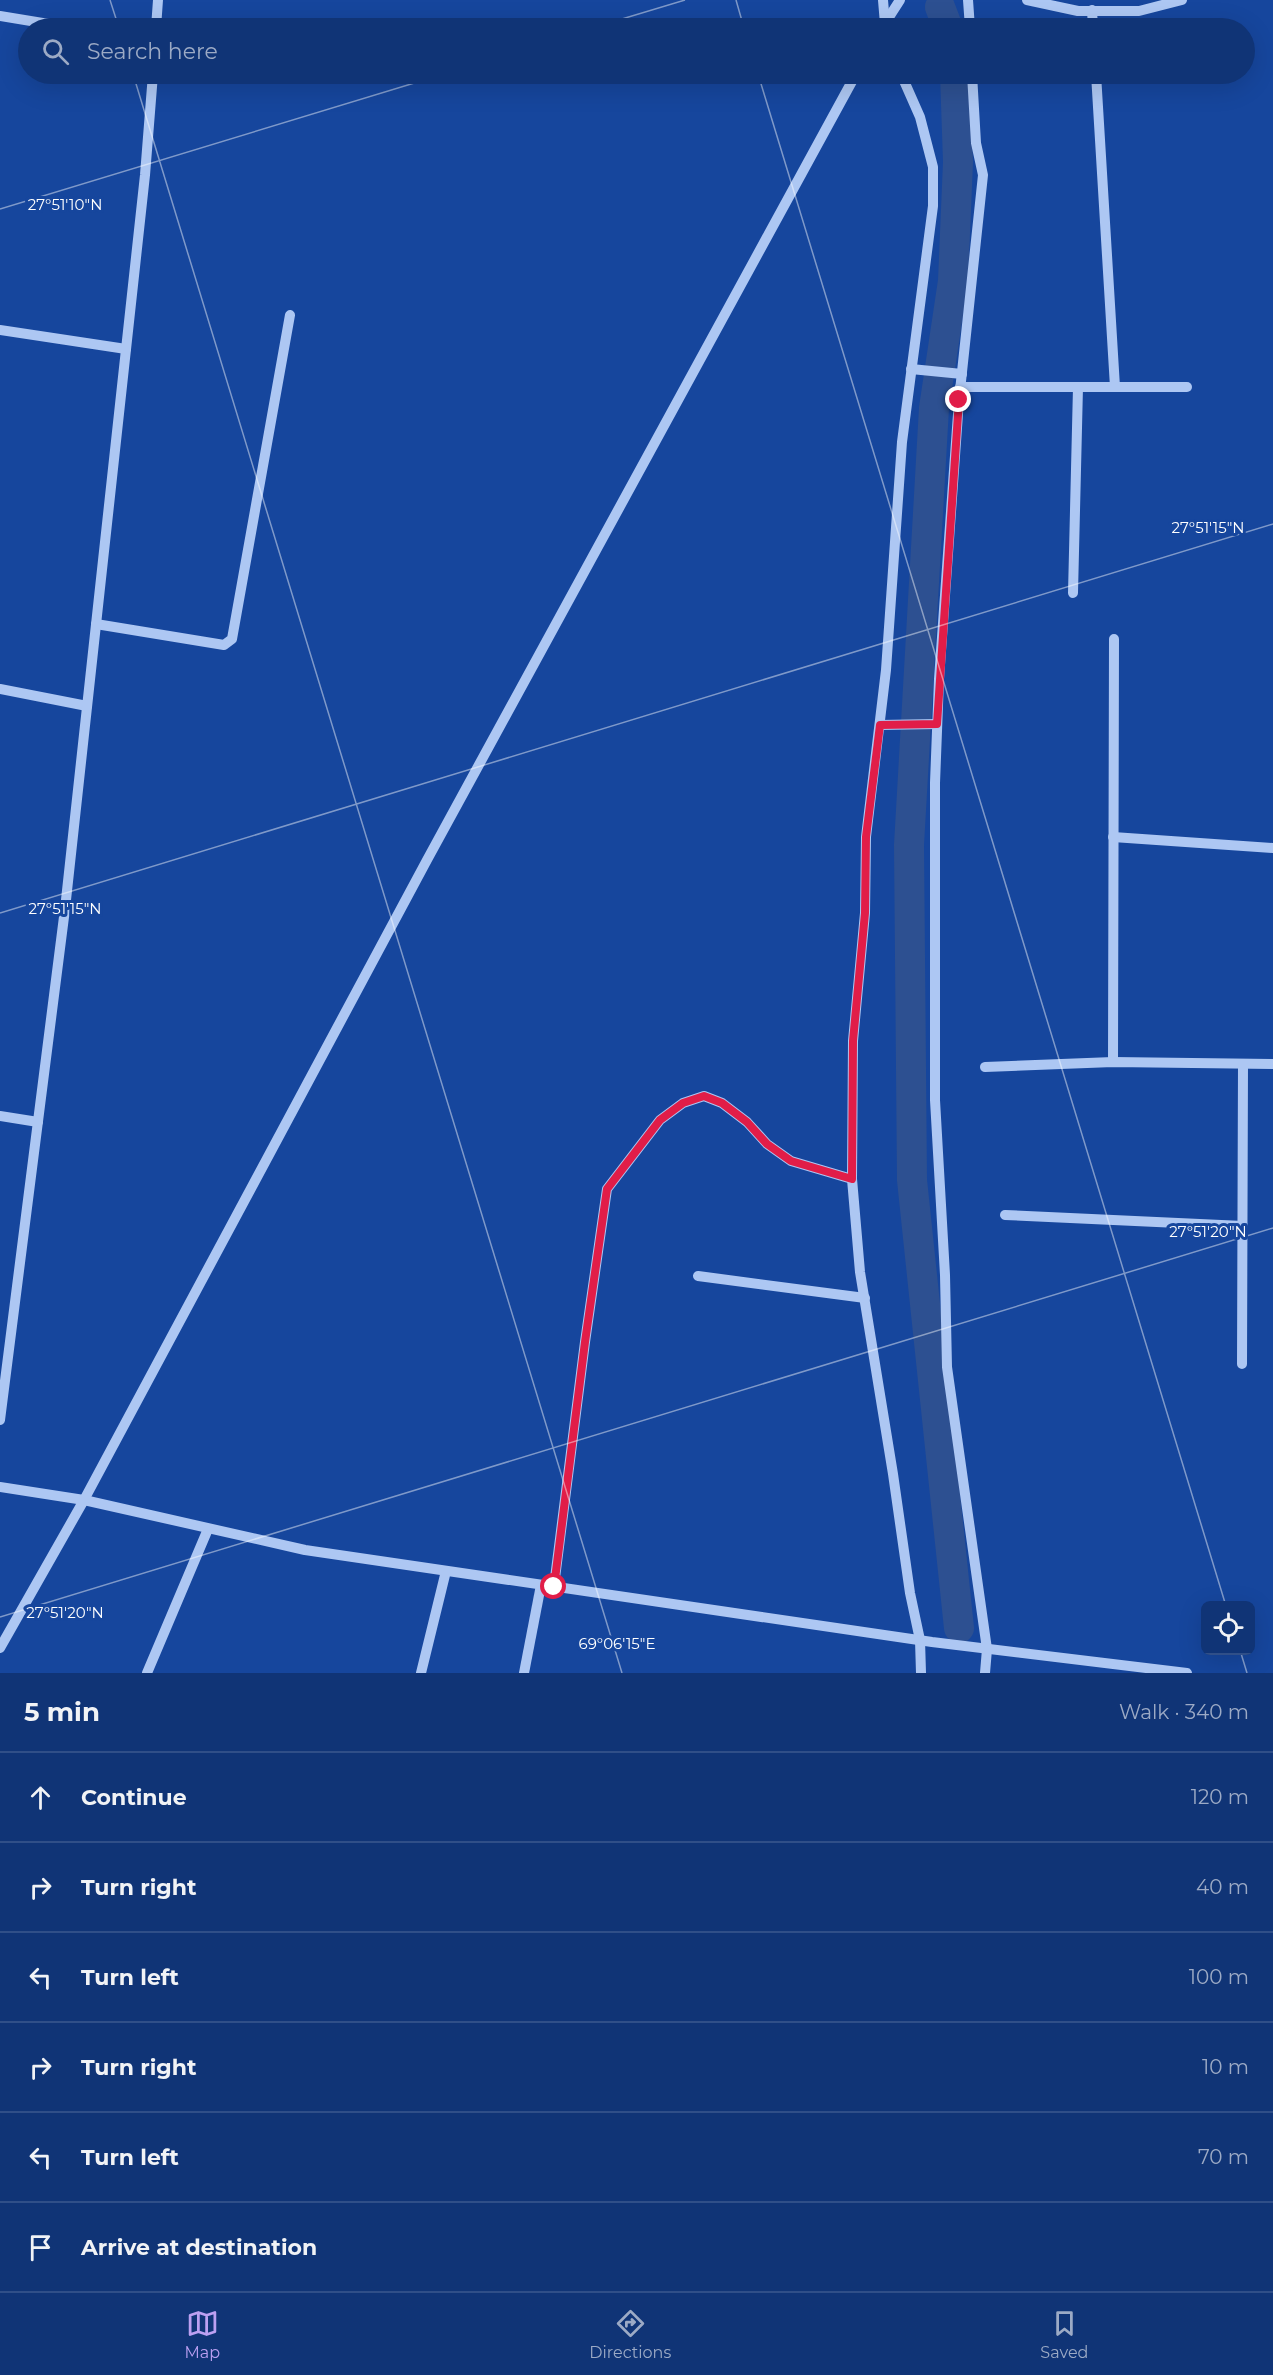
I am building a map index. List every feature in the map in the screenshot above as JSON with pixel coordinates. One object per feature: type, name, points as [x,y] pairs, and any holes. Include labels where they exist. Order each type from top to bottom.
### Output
[{"type":"street","points":[[157,18],[158,0]]},
{"type":"street","points":[[883,0],[884,18]]},
{"type":"street","points":[[889,18],[900,0]]},
{"type":"street","points":[[968,0],[969,18]]},
{"type":"street","points":[[1026,0],[1078,10],[1139,11],[1182,0]]},
{"type":"street","points":[[1092,10],[1092,18]]},
{"type":"street","points":[[0,16],[18,19]]},
{"type":"street","points":[[0,1420],[65,909],[145,175],[152,84]]},
{"type":"street","points":[[0,1648],[84,1500],[427,860],[851,84]]},
{"type":"street","points":[[905,84],[920,117],[933,167],[933,206],[902,442],[886,670],[866,837],[865,913],[853,1041],[852,1179],[865,1298],[910,1593],[920,1640],[921,1673]]},
{"type":"street","points":[[973,84],[976,143],[983,175],[960,387],[933,724],[935,1100],[945,1275],[947,1366],[987,1648],[984,1673]]},
{"type":"street","points":[[1097,84],[1115,387]]},
{"type":"street","points":[[96,624],[224,645],[232,639],[290,315]]},
{"type":"street","points":[[0,330],[126,349]]},
{"type":"street","points":[[911,369],[962,375]]},
{"type":"street","points":[[960,387],[1187,387]]},
{"type":"street","points":[[1073,593],[1077,387]]},
{"type":"street","points":[[1113,1062],[1114,639]]},
{"type":"street","points":[[0,689],[87,706]]},
{"type":"street","points":[[880,725],[933,724]]},
{"type":"street","points":[[1113,837],[1273,848]]},
{"type":"street","points":[[985,1066],[1113,1062],[1273,1064]]},
{"type":"street","points":[[1242,1364],[1243,1064]]},
{"type":"street","points":[[554,1587],[607,1189],[660,1120],[683,1103],[704,1096],[722,1103],[747,1122],[767,1144],[791,1161],[852,1179]]},
{"type":"street","points":[[0,1116],[38,1122]]},
{"type":"street","points":[[1005,1215],[1243,1226]]},
{"type":"street","points":[[698,1276],[865,1298]]},
{"type":"street","points":[[0,1487],[84,1500],[305,1550],[920,1640],[1187,1673]]},
{"type":"street","points":[[147,1673],[208,1529]]},
{"type":"street","points":[[421,1673],[446,1571]]},
{"type":"street","points":[[524,1673],[541,1585]]},
{"type":"street","points":[[1089,1661],[1089,1673]]},
{"type":"waterway","points":[[940,7],[944,18]]},
{"type":"waterway","points":[[955,84],[958,162],[953,281],[934,408],[909,845],[912,1180],[959,1628]]},
{"type":"route","points":[[554,1587],[607,1189],[660,1120],[683,1103],[704,1096],[722,1103],[747,1122],[767,1144],[791,1161],[852,1179],[853,1041],[865,913],[866,837],[880,725],[937,724],[959,400]]}]
